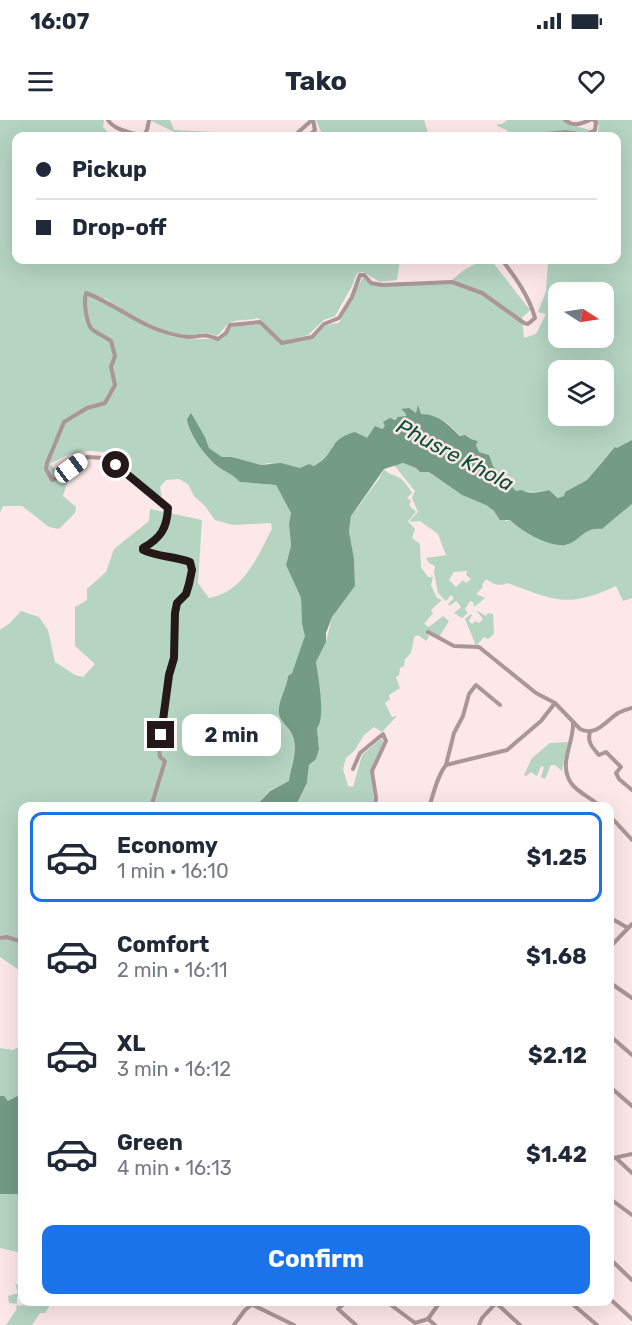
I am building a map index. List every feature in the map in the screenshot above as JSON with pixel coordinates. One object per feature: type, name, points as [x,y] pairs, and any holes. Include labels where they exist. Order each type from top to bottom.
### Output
[{"type":"street","points":[[108,120],[116,128],[130,132]]},
{"type":"street","points":[[299,132],[313,120]]},
{"type":"street","points":[[565,120],[578,125],[592,120],[596,122],[593,132]]},
{"type":"street","points":[[153,802],[165,761],[160,757],[159,747],[169,675],[174,658],[175,613],[177,603],[186,594],[192,570],[190,562],[175,556],[153,555],[143,550],[160,534],[167,523],[168,508],[116,465],[104,458],[87,457],[60,477],[52,480],[47,474],[47,463],[64,422],[87,408],[105,403],[115,386],[111,367],[115,356],[111,341],[87,324],[83,302],[86,293],[104,300],[149,326],[182,336],[191,337],[204,334],[218,339],[226,333],[230,325],[260,322],[282,343],[289,343],[312,337],[324,324],[339,318],[352,297],[357,278],[364,275],[371,283],[382,285],[452,282],[482,293],[528,324],[535,318],[533,312],[519,283],[505,264]]},
{"type":"street","points":[[428,632],[454,646],[479,647],[536,693],[555,703],[580,729],[590,732],[632,708]]},
{"type":"street","points":[[431,802],[440,773],[446,765],[453,733],[463,716],[469,694],[476,685],[500,705]]},
{"type":"street","points":[[446,765],[507,750],[542,722],[555,703]]},
{"type":"street","points":[[573,722],[565,770],[572,784],[595,802]]},
{"type":"street","points":[[590,732],[588,739],[592,748],[599,755],[606,752],[615,759],[621,767],[616,773],[619,779],[632,790]]},
{"type":"street","points":[[353,769],[360,753],[383,734],[386,741],[372,771],[376,802]]},
{"type":"street","points":[[614,821],[632,840]]},
{"type":"street","points":[[614,921],[628,928]]},
{"type":"street","points":[[614,942],[632,924]]},
{"type":"street","points":[[0,938],[7,937],[18,941]]},
{"type":"street","points":[[614,985],[632,998]]},
{"type":"street","points":[[614,1040],[632,1056]]},
{"type":"street","points":[[614,1090],[632,1106]]},
{"type":"street","points":[[616,1158],[632,1154]]},
{"type":"street","points":[[616,1158],[632,1173]]},
{"type":"street","points":[[614,1202],[632,1215]]},
{"type":"street","points":[[614,1263],[632,1280]]},
{"type":"street","points":[[614,1303],[632,1319]]},
{"type":"street","points":[[234,1325],[245,1310],[251,1306]]},
{"type":"street","points":[[258,1306],[294,1325]]},
{"type":"street","points":[[341,1306],[338,1309],[356,1325]]},
{"type":"street","points":[[392,1306],[415,1323],[428,1319],[435,1306]]},
{"type":"street","points":[[479,1325],[492,1306]]},
{"type":"street","points":[[500,1306],[520,1325]]},
{"type":"street","points":[[575,1306],[597,1325]]},
{"type":"street","points":[[428,1319],[435,1325]]},
{"type":"shaded area","points":[[0,120],[104,120],[103,127],[108,132],[12,132],[12,264],[399,264],[397,280],[380,282],[363,272],[357,273],[335,316],[324,320],[308,335],[283,341],[258,318],[230,323],[216,336],[207,333],[184,335],[152,326],[105,298],[104,301],[144,324],[176,338],[219,340],[230,327],[259,324],[282,345],[313,338],[326,325],[339,323],[363,277],[370,284],[448,283],[475,264],[494,264],[530,310],[522,318],[524,338],[536,334],[546,314],[538,312],[546,291],[548,264],[621,264],[621,132],[598,132],[599,126],[595,120],[632,120],[632,440],[607,456],[587,480],[565,492],[564,496],[559,498],[549,490],[516,491],[493,466],[489,455],[479,452],[476,445],[478,441],[465,435],[461,436],[447,423],[421,414],[418,407],[416,413],[401,410],[406,416],[383,422],[386,426],[367,438],[333,445],[329,455],[321,462],[314,466],[309,464],[300,468],[268,463],[261,465],[232,457],[222,457],[209,448],[190,413],[203,451],[213,463],[240,482],[276,485],[291,513],[289,524],[291,546],[286,565],[301,598],[302,624],[306,636],[292,673],[288,676],[279,710],[281,720],[291,732],[295,746],[290,781],[270,790],[259,802],[18,802],[18,969],[0,957],[0,630],[21,611],[39,617],[48,630],[55,662],[75,675],[83,677],[95,664],[75,646],[75,607],[87,600],[87,589],[106,572],[114,549],[149,521],[150,509],[202,520],[198,583],[209,598],[232,589],[240,581],[255,562],[272,529],[271,523],[233,525],[215,520],[194,496],[188,484],[179,479],[166,480],[160,487],[162,497],[154,494],[139,484],[124,463],[106,453],[97,451],[68,455],[50,464],[67,483],[63,496],[76,507],[75,513],[59,529],[49,527],[22,506],[3,506],[0,513]]},
{"type":"shaded area","points":[[149,120],[170,120],[174,130],[215,132],[174,132]]},
{"type":"shaded area","points":[[316,120],[424,120],[428,132],[321,132]]},
{"type":"shaded area","points":[[507,120],[563,120],[568,124],[590,130],[588,132],[508,132],[497,126]]},
{"type":"shaded area","points":[[403,463],[420,472],[429,472],[462,495],[486,505],[506,521],[510,520],[535,537],[558,545],[575,541],[590,530],[602,529],[632,504],[632,598],[623,601],[616,586],[585,598],[561,600],[507,583],[496,584],[486,579],[483,587],[476,594],[485,598],[474,607],[473,602],[470,601],[465,609],[468,613],[462,618],[454,613],[461,607],[456,601],[450,606],[448,604],[454,598],[451,595],[446,601],[438,593],[435,566],[426,558],[446,555],[438,534],[420,521],[411,522],[410,520],[418,512],[412,498],[415,491],[394,465]],"holes":[[[467,571],[466,575],[471,579],[466,583],[463,580],[456,587],[449,580],[454,572]]]},
{"type":"shaded area","points":[[384,469],[402,480],[412,493],[407,498],[411,501],[409,505],[416,512],[408,521],[415,529],[412,538],[420,544],[421,567],[428,577],[433,577],[431,585],[437,598],[442,600],[431,610],[433,613],[424,624],[429,627],[443,616],[449,621],[439,637],[427,633],[429,637],[426,641],[418,635],[414,637],[411,653],[405,659],[404,666],[400,668],[399,675],[396,677],[400,688],[389,695],[390,699],[385,703],[392,717],[397,716],[382,732],[374,727],[364,735],[355,750],[346,758],[343,769],[348,786],[353,787],[362,755],[382,738],[384,744],[371,771],[374,802],[298,802],[307,783],[309,765],[316,759],[319,749],[317,728],[320,700],[316,662],[326,642],[332,617],[355,586],[354,559],[349,531],[351,516]]},
{"type":"shaded area","points":[[476,610],[486,616],[488,613],[493,614],[494,634],[488,639],[484,637],[476,646],[465,619],[471,614],[469,621],[472,624],[475,621],[479,623],[483,619]]},
{"type":"shaded area","points":[[568,742],[562,771],[555,765],[551,765],[545,779],[541,777],[544,767],[541,766],[537,776],[531,772],[524,775],[532,758],[550,743]]},
{"type":"shaded area","points":[[18,1047],[18,1097],[8,1101],[4,1096],[0,1096],[0,1048],[13,1050]]},
{"type":"shaded area","points":[[18,1193],[18,1252],[0,1248],[0,1194]]},
{"type":"shaded area","points":[[18,1293],[17,1304],[9,1303],[8,1296]]},
{"type":"shaded area","points":[[17,1304],[18,1306],[49,1306],[45,1313],[40,1313],[32,1325],[6,1325],[16,1310]]},
{"type":"water","name":"Phusre Khola","points":[[418,405],[421,414],[438,418],[460,436],[465,435],[478,441],[476,445],[479,452],[489,455],[493,466],[516,491],[535,493],[549,490],[558,498],[587,480],[615,447],[632,440],[632,504],[602,529],[590,530],[575,541],[558,545],[535,537],[510,520],[500,520],[486,505],[462,495],[429,472],[420,472],[403,463],[384,469],[351,516],[349,531],[354,559],[355,586],[332,617],[326,633],[326,642],[316,662],[321,715],[317,728],[319,749],[316,759],[309,765],[307,783],[298,802],[260,802],[270,791],[289,781],[295,752],[292,734],[279,714],[288,676],[292,673],[305,636],[301,598],[286,565],[291,546],[289,524],[291,513],[276,485],[240,482],[217,466],[198,444],[187,419],[191,413],[209,448],[222,457],[232,457],[261,465],[281,463],[300,468],[309,464],[314,466],[321,461],[346,435],[355,432],[367,438],[375,426],[382,429],[385,426],[383,422],[390,418],[395,420],[406,416],[401,409],[409,408],[416,413]]},
{"type":"water","points":[[0,1096],[4,1096],[8,1101],[17,1096],[18,1194],[0,1194]]},
{"type":"route","points":[[116,465],[168,508],[167,523],[160,534],[143,550],[153,555],[175,556],[190,562],[192,570],[186,594],[177,603],[175,613],[174,658],[169,675],[161,735]]}]
